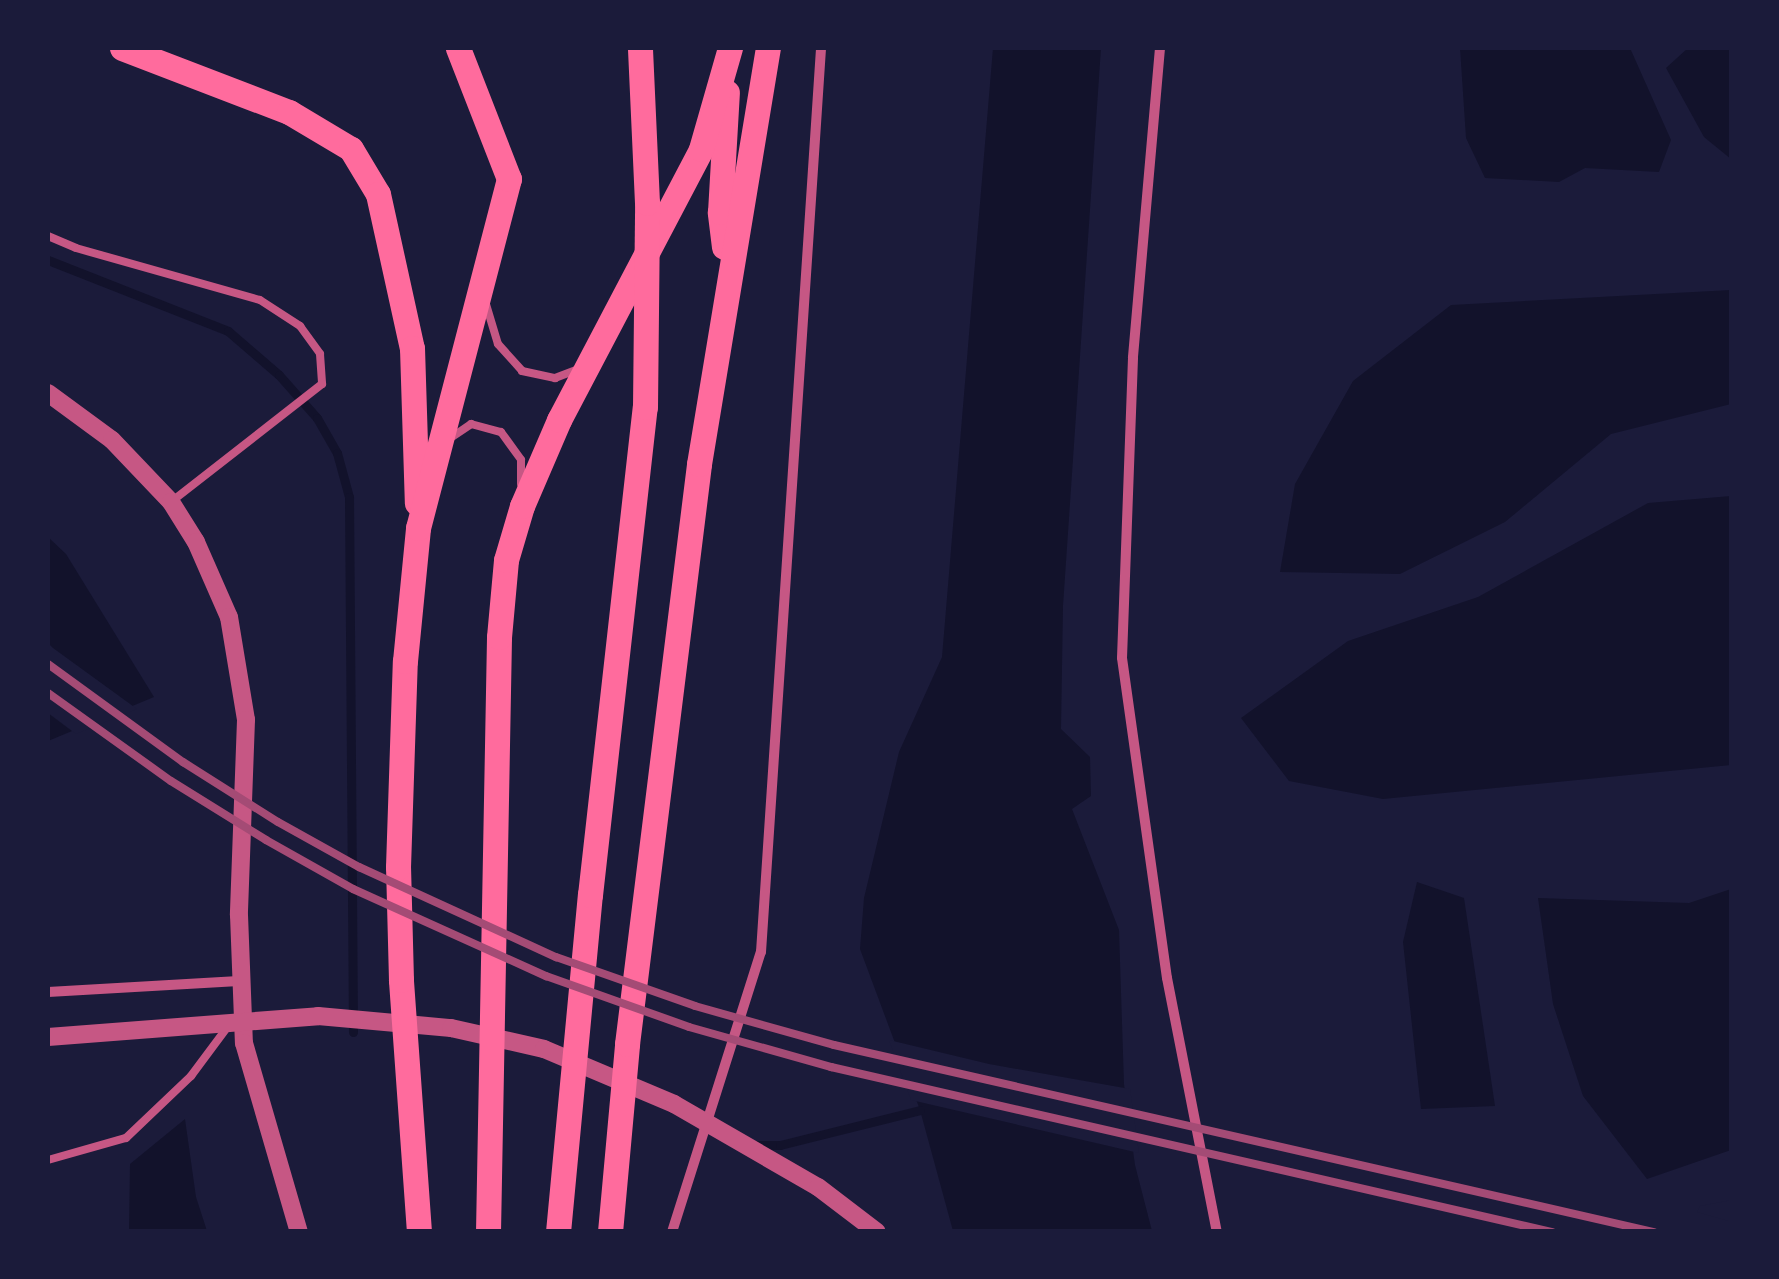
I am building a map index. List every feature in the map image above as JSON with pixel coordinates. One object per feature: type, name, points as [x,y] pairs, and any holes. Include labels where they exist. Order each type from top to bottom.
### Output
[{"type":"main road","points":[[122,48],[290,112],[351,149],[378,194],[412,348],[418,528],[404,662],[398,868],[401,980],[419,1232]]},
{"type":"main road","points":[[418,528],[509,179],[458,48]]},
{"type":"main road","points":[[558,1232],[590,895],[627,580],[646,351],[648,203],[640,48]]},
{"type":"main road","points":[[728,278],[720,212],[730,48]]},
{"type":"main road","points":[[488,1232],[499,637],[506,560],[522,506],[588,366],[694,165],[730,48]]},
{"type":"main road","points":[[610,1232],[632,1006],[699,464],[768,48]]},
{"type":"street","points":[[672,1232],[761,952],[821,48]]},
{"type":"street","points":[[1160,48],[1133,358],[1122,658],[1166,978],[1217,1232]]},
{"type":"street","points":[[48,393],[112,440],[171,502],[216,581],[229,618],[244,688],[240,981],[244,1043],[298,1232]]},
{"type":"street","points":[[48,992],[240,981]]},
{"type":"street","points":[[48,1037],[318,1016],[452,1028],[544,1050],[674,1104],[818,1187],[877,1232]]},
{"type":"lane","points":[[48,236],[76,248],[260,300],[300,326],[320,354],[322,384],[286,416],[171,502]]},
{"type":"lane","points":[[481,289],[498,344],[522,371],[554,378],[588,366]]},
{"type":"lane","points":[[440,444],[471,424],[501,432],[520,460],[522,506]]},
{"type":"lane","points":[[48,1160],[126,1138],[191,1076],[241,1009]]},
{"type":"shaded area","points":[[993,48],[1101,48],[1063,606],[1061,729],[1090,757],[1091,796],[1072,809],[1119,930],[1124,1084],[1135,1165],[1152,1231],[953,1231],[920,1110],[860,949],[864,898],[899,752],[942,657]]},
{"type":"shaded area","points":[[1460,48],[1630,48],[1671,140],[1659,172],[1585,168],[1559,182],[1485,178],[1466,138]]},
{"type":"shaded area","points":[[1688,48],[1731,48],[1731,159],[1704,137],[1666,68]]},
{"type":"shaded area","points":[[1731,290],[1731,404],[1611,434],[1505,522],[1400,574],[1280,572],[1295,484],[1353,381],[1451,305]]},
{"type":"shaded area","points":[[1731,496],[1731,765],[1383,799],[1289,781],[1241,718],[1348,641],[1478,597],[1648,503]]},
{"type":"shaded area","points":[[48,537],[66,554],[154,697],[48,741]]},
{"type":"shaded area","points":[[1417,882],[1464,898],[1495,1106],[1421,1109],[1403,942]]},
{"type":"shaded area","points":[[1731,889],[1731,1150],[1647,1179],[1583,1096],[1553,1004],[1538,898],[1689,903]]},
{"type":"shaded area","points":[[185,1119],[196,1197],[207,1231],[129,1231],[130,1164]]},
{"type":"pier","points":[[48,643],[137,709],[76,734],[48,713]]},
{"type":"pier","points":[[889,1040],[989,1064],[1130,1089],[1139,1153],[911,1100]]},
{"type":"pier","points":[[1732,1200],[1732,1222],[1697,1212],[1700,1206]]},
{"type":"waterway","points":[[48,260],[228,331],[279,375],[317,418],[337,453],[349,497],[353,1032]]},
{"type":"waterway","points":[[754,1145],[780,1145],[920,1110]]},
{"type":"railway","points":[[48,664],[183,762],[278,822],[359,867],[556,957],[695,1006],[834,1045],[1654,1232]]},
{"type":"railway","points":[[48,693],[171,781],[266,840],[353,889],[546,976],[689,1027],[831,1067],[1552,1232]]}]
